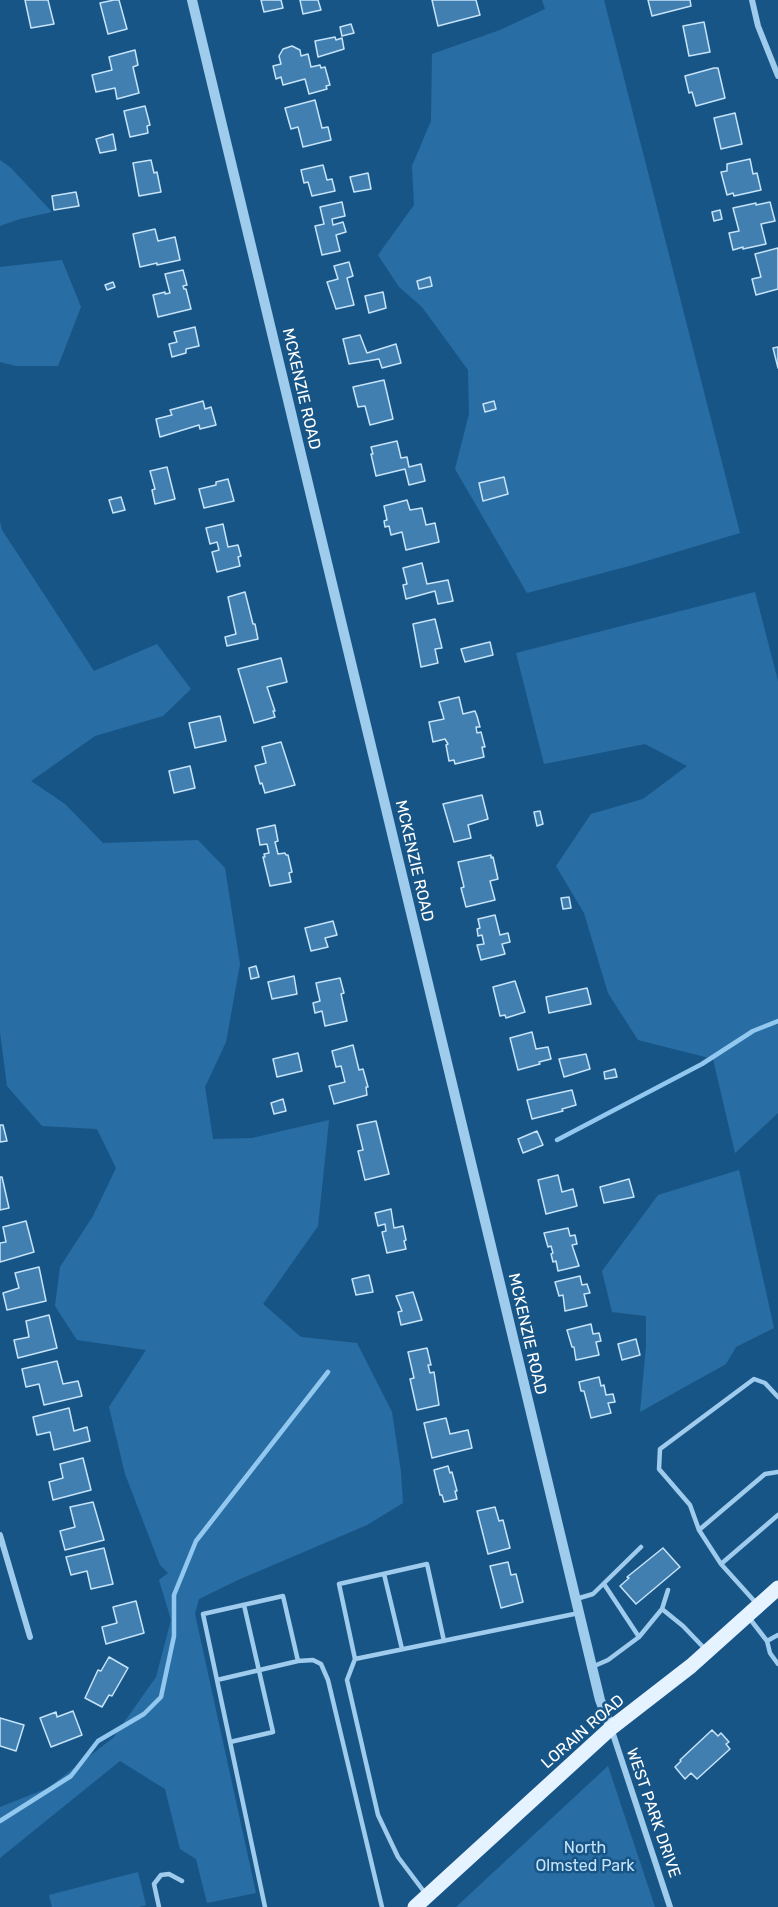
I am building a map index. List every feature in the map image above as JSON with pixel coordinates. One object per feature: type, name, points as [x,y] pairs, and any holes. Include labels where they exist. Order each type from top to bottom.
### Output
[{"type":"main road","name":"LORAIN ROAD","points":[[416,1907],[611,1728],[707,1651],[778,1588]]},
{"type":"street","name":"MCKENZIE ROAD","points":[[192,0],[600,1700],[611,1728]]},
{"type":"street","points":[[752,0],[758,26],[778,76]]},
{"type":"street","points":[[0,1535],[30,1637]]},
{"type":"street","name":"WEST PARK DRIVE","points":[[611,1728],[670,1907]]},
{"type":"lane","points":[[778,1397],[765,1383],[754,1380],[660,1449],[659,1469],[690,1505],[699,1530],[753,1610],[770,1653],[778,1665]]},
{"type":"lane","points":[[699,1530],[765,1474],[778,1472]]},
{"type":"lane","points":[[721,1564],[778,1515]]},
{"type":"lane","points":[[576,1599],[592,1594],[641,1547]]},
{"type":"lane","points":[[428,1896],[398,1857],[378,1815],[347,1680],[355,1659],[339,1584],[427,1564],[444,1641]]},
{"type":"lane","points":[[384,1574],[402,1649]]},
{"type":"lane","points":[[604,1584],[639,1637]]},
{"type":"lane","points":[[592,1667],[608,1660],[639,1637],[662,1609],[668,1590]]},
{"type":"lane","points":[[265,1907],[203,1614],[283,1596],[298,1661]]},
{"type":"lane","points":[[230,1742],[273,1732],[244,1605]]},
{"type":"lane","points":[[662,1609],[683,1626],[707,1651]]},
{"type":"lane","points":[[355,1659],[579,1613]]},
{"type":"lane","points":[[766,1641],[778,1635]]},
{"type":"lane","points":[[217,1680],[298,1661],[313,1660],[321,1664],[325,1671],[382,1907]]},
{"type":"lane","points":[[159,1907],[154,1884],[161,1875],[169,1874],[182,1881]]},
{"type":"green space","points":[[542,0],[604,0],[740,533],[527,593],[455,469],[469,414],[468,370],[422,307],[399,287],[378,255],[414,205],[412,166],[431,121],[432,54],[500,30],[545,9]]},
{"type":"green space","points":[[0,160],[11,168],[52,212],[0,226]]},
{"type":"green space","points":[[62,260],[81,307],[58,366],[16,366],[0,362],[0,267]]},
{"type":"green space","points":[[0,522],[2,530],[94,671],[157,644],[191,689],[163,716],[95,736],[31,781],[65,804],[103,843],[198,840],[225,868],[240,964],[226,1042],[205,1087],[213,1139],[252,1138],[329,1120],[318,1226],[263,1304],[301,1337],[357,1343],[392,1412],[401,1472],[403,1503],[367,1525],[199,1599],[195,1614],[256,1893],[207,1903],[196,1859],[180,1849],[165,1789],[120,1761],[0,1858],[0,1807],[48,1788],[113,1738],[156,1677],[171,1620],[159,1580],[168,1573],[160,1565],[125,1474],[109,1407],[146,1350],[77,1340],[55,1306],[60,1267],[93,1216],[116,1168],[97,1129],[42,1126],[7,1086],[0,1032]]},
{"type":"green space","points":[[755,592],[778,681],[778,1113],[735,1153],[713,1059],[638,1040],[608,993],[584,913],[556,866],[591,814],[643,799],[687,766],[645,744],[544,764],[516,653]]},
{"type":"green space","points":[[739,1170],[774,1328],[736,1347],[726,1364],[640,1412],[646,1346],[646,1316],[612,1312],[602,1271],[658,1195]]},
{"type":"green space","name":"North Olmsted Park","points":[[608,1766],[655,1907],[456,1907]]},
{"type":"green space","points":[[138,1872],[146,1905],[139,1907],[52,1907],[49,1895]]},
{"type":"building","points":[[25,0],[48,0],[54,24],[31,28]]},
{"type":"building","points":[[119,0],[127,29],[108,34],[100,3]]},
{"type":"building","points":[[261,0],[281,0],[283,8],[264,12]]},
{"type":"building","points":[[300,0],[318,0],[321,10],[303,14]]},
{"type":"building","points":[[432,0],[476,0],[480,15],[438,26]]},
{"type":"building","points":[[648,0],[690,0],[691,6],[652,16]]},
{"type":"building","points":[[704,22],[710,52],[689,56],[683,26]]},
{"type":"building","points":[[351,24],[354,33],[342,36],[340,27]]},
{"type":"building","points":[[335,37],[336,40],[342,38],[344,49],[318,57],[315,41]]},
{"type":"building","points":[[292,46],[300,50],[301,56],[308,54],[311,67],[320,65],[321,68],[325,67],[330,85],[326,86],[327,89],[309,94],[305,79],[283,85],[281,77],[276,79],[273,66],[281,64],[279,56],[283,49]]},
{"type":"building","points":[[135,50],[138,65],[133,67],[139,93],[117,99],[115,88],[96,92],[92,75],[112,70],[109,57]]},
{"type":"building","points":[[718,68],[725,98],[696,106],[692,92],[689,93],[685,76]]},
{"type":"building","points":[[315,100],[322,128],[328,127],[331,140],[303,147],[298,127],[291,129],[285,108]]},
{"type":"building","points":[[145,106],[150,125],[147,126],[148,133],[130,137],[124,111]]},
{"type":"building","points":[[735,113],[742,144],[721,149],[714,118]]},
{"type":"building","points":[[113,134],[116,150],[100,153],[96,139]]},
{"type":"building","points":[[750,159],[753,174],[757,173],[761,190],[734,196],[733,193],[727,195],[721,172],[727,171],[727,164]]},
{"type":"building","points":[[151,160],[154,173],[157,172],[161,192],[139,196],[133,163]]},
{"type":"building","points":[[323,165],[327,180],[332,179],[335,191],[312,196],[308,182],[304,183],[301,170]]},
{"type":"building","points":[[368,173],[371,189],[354,192],[350,177]]},
{"type":"building","points":[[76,192],[79,206],[54,210],[52,196]]},
{"type":"building","points":[[342,202],[345,216],[332,219],[333,225],[343,222],[346,232],[336,235],[340,251],[322,255],[315,226],[324,224],[320,207]]},
{"type":"building","points":[[770,202],[775,221],[761,224],[766,244],[733,250],[729,233],[739,231],[733,208]]},
{"type":"building","points":[[720,210],[722,219],[714,221],[712,212]]},
{"type":"building","points":[[155,229],[158,241],[175,237],[180,260],[140,267],[133,234]]},
{"type":"building","points":[[778,248],[778,289],[756,295],[752,279],[761,277],[755,254]]},
{"type":"building","points":[[349,262],[353,276],[347,278],[354,305],[336,309],[327,282],[338,279],[334,266]]},
{"type":"building","points":[[183,270],[187,285],[183,286],[186,289],[191,309],[158,317],[153,295],[170,293],[165,274]]},
{"type":"building","points":[[430,277],[432,286],[419,289],[417,281]]},
{"type":"building","points":[[113,282],[115,287],[107,290],[105,285]]},
{"type":"building","points":[[383,292],[386,308],[369,313],[365,296]]},
{"type":"building","points":[[195,327],[199,346],[186,349],[186,353],[172,357],[169,344],[177,342],[174,332]]},
{"type":"building","points":[[360,335],[367,353],[396,344],[401,363],[382,368],[379,359],[349,364],[343,339]]},
{"type":"building","points":[[778,347],[778,368],[773,348]]},
{"type":"building","points":[[384,380],[393,419],[370,425],[365,406],[358,407],[353,387]]},
{"type":"building","points":[[203,401],[205,409],[211,407],[216,425],[200,429],[199,425],[160,437],[156,419],[172,415],[170,410]]},
{"type":"building","points":[[494,401],[496,409],[485,412],[483,404]]},
{"type":"building","points":[[397,441],[401,458],[407,457],[409,467],[421,464],[425,481],[409,485],[405,469],[376,476],[371,447]]},
{"type":"building","points":[[167,467],[175,499],[155,504],[152,490],[155,489],[150,471]]},
{"type":"building","points":[[504,477],[508,494],[483,501],[479,483]]},
{"type":"building","points":[[228,479],[234,501],[204,508],[199,489]]},
{"type":"building","points":[[121,497],[125,510],[113,513],[109,500]]},
{"type":"building","points":[[407,500],[410,510],[422,508],[426,525],[435,523],[439,542],[406,550],[402,532],[391,535],[389,526],[385,527],[384,521],[387,520],[384,506]]},
{"type":"building","points":[[223,524],[228,547],[238,545],[241,556],[238,557],[240,566],[217,572],[212,552],[219,550],[217,542],[210,544],[206,528]]},
{"type":"building","points":[[422,563],[427,584],[448,580],[453,601],[438,604],[435,591],[406,599],[403,585],[407,584],[403,568]]},
{"type":"building","points":[[245,592],[258,639],[227,646],[225,637],[236,634],[228,597]]},
{"type":"building","points":[[435,619],[442,648],[435,649],[438,663],[421,667],[413,624]]},
{"type":"building","points":[[490,642],[493,655],[465,662],[461,649]]},
{"type":"building","points":[[281,658],[287,682],[267,687],[275,717],[254,723],[238,669]]},
{"type":"building","points":[[459,697],[463,714],[475,711],[480,727],[476,727],[477,733],[481,732],[485,747],[482,747],[484,757],[455,764],[454,760],[449,761],[446,745],[448,744],[445,739],[433,742],[429,722],[444,719],[439,702]]},
{"type":"building","points":[[220,716],[226,741],[195,748],[189,723]]},
{"type":"building","points":[[281,742],[295,785],[265,793],[255,766],[266,763],[262,747]]},
{"type":"building","points":[[190,766],[195,788],[174,793],[169,771]]},
{"type":"building","points":[[482,795],[488,819],[468,825],[471,838],[454,842],[443,804]]},
{"type":"building","points":[[540,811],[543,824],[537,826],[534,812]]},
{"type":"building","points":[[275,825],[278,854],[288,855],[292,872],[289,873],[291,882],[270,886],[263,857],[265,857],[264,854],[269,853],[267,844],[260,845],[257,829]]},
{"type":"building","points":[[491,855],[498,879],[490,881],[495,900],[466,907],[458,862]]},
{"type":"building","points":[[569,897],[571,908],[563,909],[561,898]]},
{"type":"building","points":[[495,915],[500,935],[508,933],[510,942],[502,944],[505,954],[481,960],[477,945],[484,944],[482,935],[478,936],[477,929],[480,928],[478,919]]},
{"type":"building","points":[[333,921],[337,935],[325,938],[328,947],[311,951],[305,928]]},
{"type":"building","points":[[256,966],[259,977],[251,979],[249,968]]},
{"type":"building","points":[[294,976],[297,994],[272,999],[268,982]]},
{"type":"building","points":[[340,978],[347,1021],[325,1026],[322,1011],[315,1013],[313,1003],[320,1001],[316,983]]},
{"type":"building","points":[[515,981],[525,1012],[506,1018],[505,1015],[500,1016],[493,987]]},
{"type":"building","points":[[587,988],[591,1004],[549,1013],[546,997]]},
{"type":"building","points":[[532,1032],[536,1049],[548,1047],[551,1059],[518,1070],[510,1038]]},
{"type":"building","points":[[353,1045],[359,1070],[363,1069],[368,1087],[366,1087],[367,1095],[334,1104],[329,1086],[345,1082],[341,1066],[336,1067],[332,1051]]},
{"type":"building","points":[[298,1053],[302,1071],[277,1077],[273,1059]]},
{"type":"building","points":[[586,1054],[590,1069],[564,1077],[559,1059]]},
{"type":"building","points":[[615,1069],[617,1077],[605,1079],[604,1072]]},
{"type":"building","points":[[572,1090],[576,1105],[532,1119],[527,1100]]},
{"type":"building","points":[[283,1099],[286,1111],[274,1114],[271,1103]]},
{"type":"building","points":[[376,1121],[389,1174],[365,1180],[358,1151],[363,1150],[357,1125]]},
{"type":"building","points":[[0,1125],[3,1125],[7,1141],[0,1142]]},
{"type":"building","points":[[537,1131],[543,1145],[523,1153],[518,1139]]},
{"type":"building","points":[[558,1175],[562,1192],[573,1189],[577,1206],[546,1214],[538,1180]]},
{"type":"building","points":[[0,1177],[2,1177],[9,1208],[0,1210]]},
{"type":"building","points":[[629,1179],[634,1197],[604,1203],[600,1187]]},
{"type":"building","points":[[391,1209],[394,1228],[403,1226],[406,1249],[387,1253],[382,1232],[386,1231],[385,1224],[378,1226],[375,1213]]},
{"type":"building","points":[[26,1221],[34,1252],[0,1262],[0,1243],[6,1242],[3,1227]]},
{"type":"building","points":[[568,1228],[570,1236],[575,1235],[577,1244],[572,1245],[579,1266],[558,1271],[556,1261],[553,1262],[551,1246],[548,1247],[544,1233]]},
{"type":"building","points":[[39,1267],[46,1301],[7,1310],[3,1293],[19,1288],[15,1273]]},
{"type":"building","points":[[369,1275],[373,1292],[356,1295],[352,1279]]},
{"type":"building","points":[[580,1276],[582,1285],[587,1284],[590,1293],[584,1294],[587,1306],[565,1311],[563,1295],[559,1296],[555,1282]]},
{"type":"building","points":[[413,1292],[422,1320],[401,1325],[398,1312],[402,1311],[396,1296]]},
{"type":"building","points":[[49,1315],[57,1348],[18,1358],[14,1340],[29,1337],[26,1321]]},
{"type":"building","points":[[591,1324],[593,1334],[599,1333],[601,1341],[596,1342],[599,1355],[576,1360],[574,1347],[572,1347],[567,1330]]},
{"type":"building","points":[[636,1339],[640,1355],[622,1360],[618,1344]]},
{"type":"building","points":[[427,1348],[431,1365],[428,1365],[430,1373],[434,1372],[439,1405],[417,1410],[410,1379],[414,1378],[408,1352]]},
{"type":"building","points":[[57,1361],[63,1384],[78,1381],[82,1396],[44,1405],[39,1384],[26,1387],[22,1369]]},
{"type":"building","points":[[599,1377],[606,1395],[613,1394],[615,1402],[608,1403],[611,1413],[591,1418],[584,1391],[581,1391],[579,1382]]},
{"type":"building","points":[[69,1408],[74,1431],[87,1427],[90,1441],[54,1450],[50,1432],[37,1435],[33,1417]]},
{"type":"building","points":[[446,1418],[450,1434],[468,1430],[472,1448],[432,1458],[424,1423]]},
{"type":"building","points":[[83,1458],[91,1490],[53,1500],[49,1482],[63,1478],[60,1464]]},
{"type":"building","points":[[448,1466],[450,1473],[452,1472],[457,1499],[444,1502],[434,1470]]},
{"type":"building","points":[[93,1502],[104,1540],[65,1550],[60,1531],[75,1527],[70,1507]]},
{"type":"building","points":[[495,1507],[499,1521],[503,1520],[510,1548],[488,1554],[477,1511]]},
{"type":"building","points":[[104,1548],[113,1584],[91,1589],[87,1571],[71,1575],[66,1557]]},
{"type":"building","points":[[663,1548],[680,1567],[636,1604],[620,1586],[629,1578],[627,1577]]},
{"type":"building","points":[[508,1562],[511,1575],[516,1574],[523,1602],[501,1608],[490,1566]]},
{"type":"building","points":[[136,1601],[144,1633],[106,1644],[102,1627],[117,1623],[113,1607]]},
{"type":"building","points":[[109,1657],[128,1668],[112,1696],[109,1695],[102,1707],[85,1698],[98,1670],[101,1671]]},
{"type":"building","points":[[73,1711],[82,1735],[51,1747],[40,1718],[56,1712],[57,1717]]},
{"type":"building","points":[[0,1718],[24,1725],[16,1751],[0,1746]]},
{"type":"building","points":[[712,1730],[718,1736],[721,1733],[729,1742],[726,1744],[730,1749],[697,1779],[691,1773],[685,1779],[675,1767]]},
{"type":"waterway","points":[[557,1140],[702,1064],[753,1031],[778,1021]]},
{"type":"waterway","points":[[0,1821],[71,1776],[98,1741],[144,1714],[161,1697],[174,1636],[174,1595],[196,1541],[328,1372]]}]
